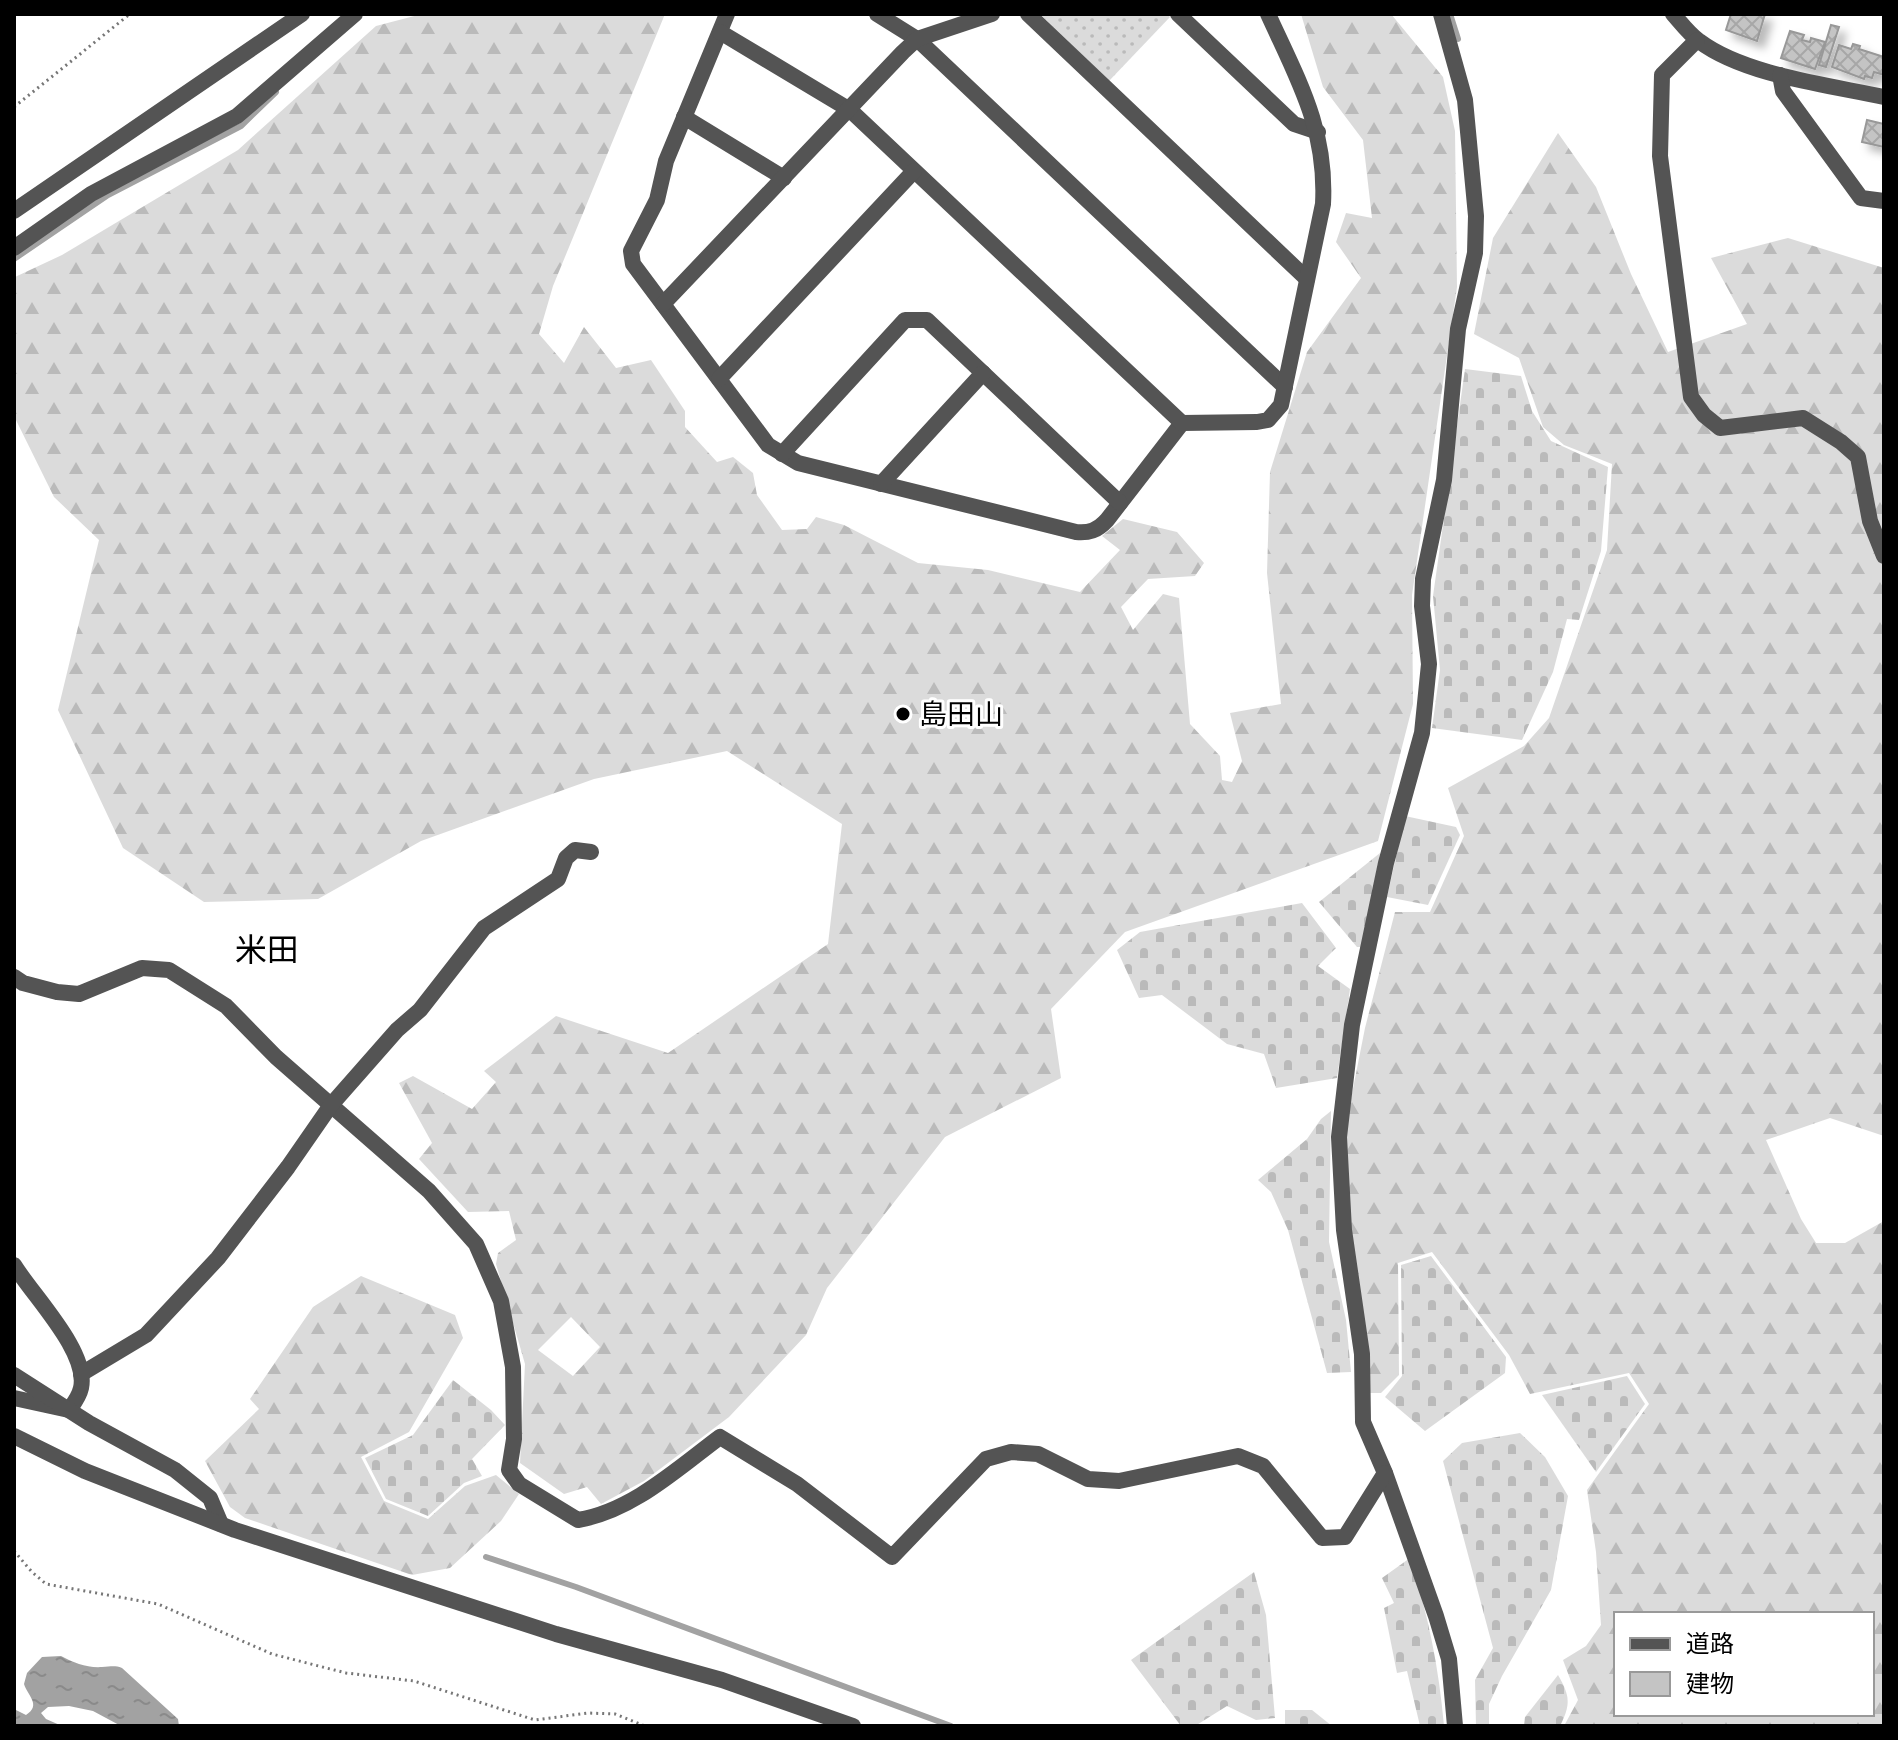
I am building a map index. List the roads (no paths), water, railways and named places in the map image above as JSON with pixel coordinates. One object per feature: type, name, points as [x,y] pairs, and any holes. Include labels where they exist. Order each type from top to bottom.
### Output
[{"type":"street","points":[[14,211],[302,14]]},
{"type":"street","points":[[14,248],[91,194],[237,116],[355,14]]},
{"type":"street","points":[[727,14],[666,161],[657,200],[631,251],[633,264],[768,445],[798,463],[1088,533],[1100,528],[1182,423]]},
{"type":"street","points":[[877,14],[917,39],[1285,387]]},
{"type":"street","points":[[663,304],[917,39],[992,14]]},
{"type":"street","points":[[1028,14],[1307,279]]},
{"type":"street","points":[[1178,14],[1294,124],[1318,132]]},
{"type":"street","points":[[720,32],[850,110],[1182,423],[1257,422],[1268,420],[1281,405],[1323,204],[1324,174],[1318,132],[1307,100],[1268,14]]},
{"type":"street","points":[[1441,14],[1465,100],[1476,216],[1475,253],[1458,329],[1444,480],[1423,579],[1422,606],[1429,664],[1422,733],[1386,863],[1352,1025],[1339,1137],[1344,1230],[1362,1354],[1363,1422],[1385,1473],[1449,1659],[1455,1726]]},
{"type":"street","points":[[1673,14],[1697,40],[1722,55],[1780,75],[1884,97]]},
{"type":"street","points":[[1697,40],[1662,75],[1660,156],[1691,397],[1704,415],[1720,428],[1803,418],[1841,442],[1858,457],[1870,521],[1884,556]]},
{"type":"street","points":[[1780,75],[1783,91],[1861,198],[1884,201]]},
{"type":"street","points":[[684,117],[784,178]]},
{"type":"street","points":[[719,379],[914,171]]},
{"type":"street","points":[[782,454],[905,320],[927,320],[1120,503]]},
{"type":"street","points":[[881,484],[983,373]]},
{"type":"street","points":[[81,1374],[146,1335],[218,1258],[331,1105],[397,1030],[420,1010],[484,928],[558,879],[566,858],[575,850],[591,852]]},
{"type":"street","points":[[14,977],[35,986],[79,994],[142,968],[169,970],[226,1006],[276,1057],[429,1191],[476,1244],[501,1301],[513,1367],[514,1439],[509,1470],[519,1484],[578,1520],[597,1517],[628,1502],[720,1437],[797,1484],[892,1557],[986,1459],[1011,1452],[1038,1454],[1088,1479],[1119,1481],[1238,1456],[1263,1466],[1322,1538],[1345,1537],[1385,1473]]},
{"type":"street","points":[[14,1265],[77,1358],[82,1386],[69,1410]]},
{"type":"street","points":[[14,1375],[175,1470],[210,1498],[221,1524]]},
{"type":"street","points":[[14,1398],[69,1410]]},
{"type":"street","points":[[14,1436],[85,1471],[221,1524],[556,1634],[722,1680],[853,1726]]},
{"type":"water","points":[[61,1656],[86,1666],[122,1668],[178,1719],[179,1726],[121,1726],[93,1711],[69,1706],[48,1707],[41,1713],[46,1719],[62,1726],[14,1726],[14,1709],[26,1715],[33,1707],[24,1684],[27,1673],[42,1657]]},
{"type":"waterway","points":[[1450,14],[1458,39]]},
{"type":"waterway","points":[[14,259],[108,195],[241,126],[276,92]]},
{"type":"waterway","points":[[486,1557],[576,1587],[951,1726]]},
{"type":"place","name":"島田山","points":[[903,714]]},
{"type":"district","name":"米田","points":[[267,950]]}]
